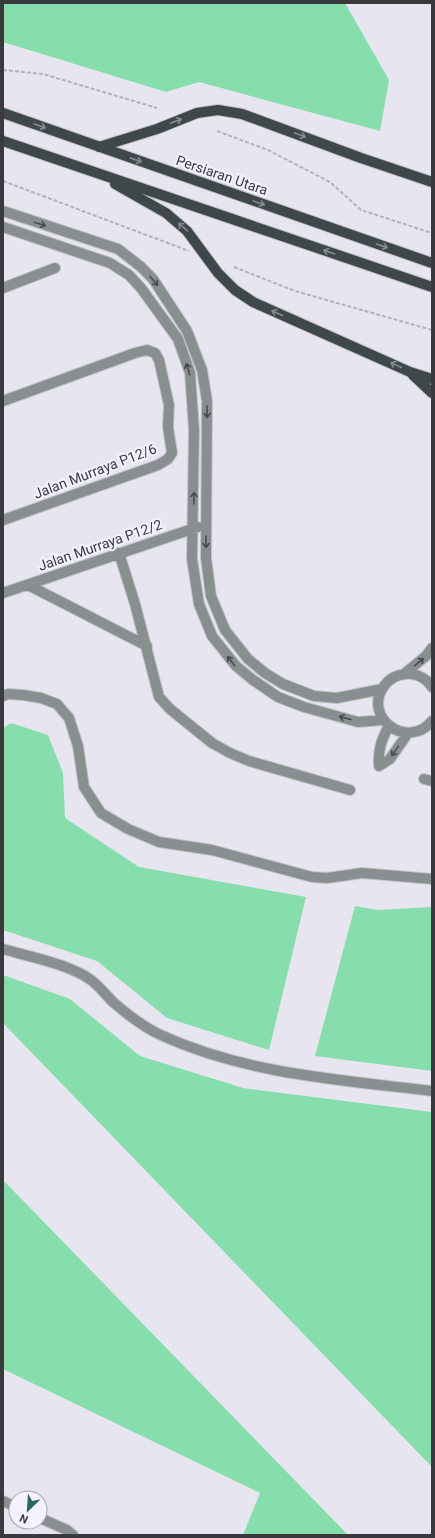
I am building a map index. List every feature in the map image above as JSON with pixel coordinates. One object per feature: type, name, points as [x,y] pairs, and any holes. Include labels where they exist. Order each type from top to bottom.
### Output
[{"type":"main road","points":[[99,147],[157,129],[197,113],[218,110],[242,114],[361,158],[432,182]]},
{"type":"main road","name":"Persiaran Utara","points":[[3,113],[432,263]]},
{"type":"main road","points":[[3,141],[432,287]]},
{"type":"main road","points":[[100,174],[166,212],[187,231],[218,273],[235,290],[253,302],[410,372],[432,379]]},
{"type":"main road","points":[[410,372],[432,392]]},
{"type":"street","points":[[3,211],[118,249],[140,266],[164,294],[187,331],[202,370],[206,401],[206,558],[211,596],[225,630],[248,659],[283,684],[314,696],[337,698],[382,689]]},
{"type":"street","points":[[3,227],[110,263],[129,275],[141,288],[178,339],[190,373],[194,430],[192,559],[199,604],[212,636],[236,666],[252,680],[278,697],[304,707],[358,722],[386,723],[398,731],[408,733],[417,732],[430,725]]},
{"type":"street","points":[[3,288],[55,268]]},
{"type":"street","name":"Jalan Murraya P12/6","points":[[3,401],[147,350],[155,353],[159,360],[169,405],[168,427],[172,453],[168,459],[158,465],[3,520]]},
{"type":"street","name":"Jalan Murraya P12/2","points":[[3,593],[193,527],[206,526]]},
{"type":"street","points":[[119,553],[147,646],[159,697],[170,709],[212,743],[230,753],[249,761],[350,790]]},
{"type":"street","points":[[28,585],[147,646]]},
{"type":"street","points":[[408,733],[390,759],[379,766],[378,754],[386,723],[378,705],[382,689],[392,679],[404,674],[426,656],[432,648]]},
{"type":"street","points":[[404,674],[419,676],[432,685]]},
{"type":"street","points":[[3,696],[8,694],[23,695],[41,698],[57,704],[69,718],[78,746],[84,787],[101,813],[128,829],[159,842],[212,850],[312,877],[327,878],[362,872],[432,879]]},
{"type":"street","points":[[3,949],[80,973],[92,981],[113,1002],[136,1021],[161,1035],[232,1062],[323,1078],[432,1091]]},
{"type":"street","points":[[48,1522],[67,1530],[73,1535]]},
{"type":"path","points":[[3,70],[43,74],[157,108]]},
{"type":"path","points":[[217,131],[268,150],[330,182],[361,210],[432,233]]},
{"type":"path","points":[[3,181],[192,252]]},
{"type":"path","points":[[234,267],[295,291],[432,330]]},
{"type":"green space","points":[[3,3],[345,3],[389,80],[380,131],[199,82],[166,92],[3,42]]},
{"type":"green space","points":[[11,723],[48,735],[63,773],[65,818],[139,867],[306,897],[269,1050],[167,1018],[97,961],[3,930],[3,728]]},
{"type":"green space","points":[[355,906],[377,910],[432,907],[432,1071],[315,1056]]},
{"type":"green space","points":[[3,975],[70,999],[140,1056],[243,1088],[432,1112],[432,1467],[3,1023]]},
{"type":"green space","points":[[3,1180],[348,1535],[243,1535],[260,1493],[3,1369]]}]
